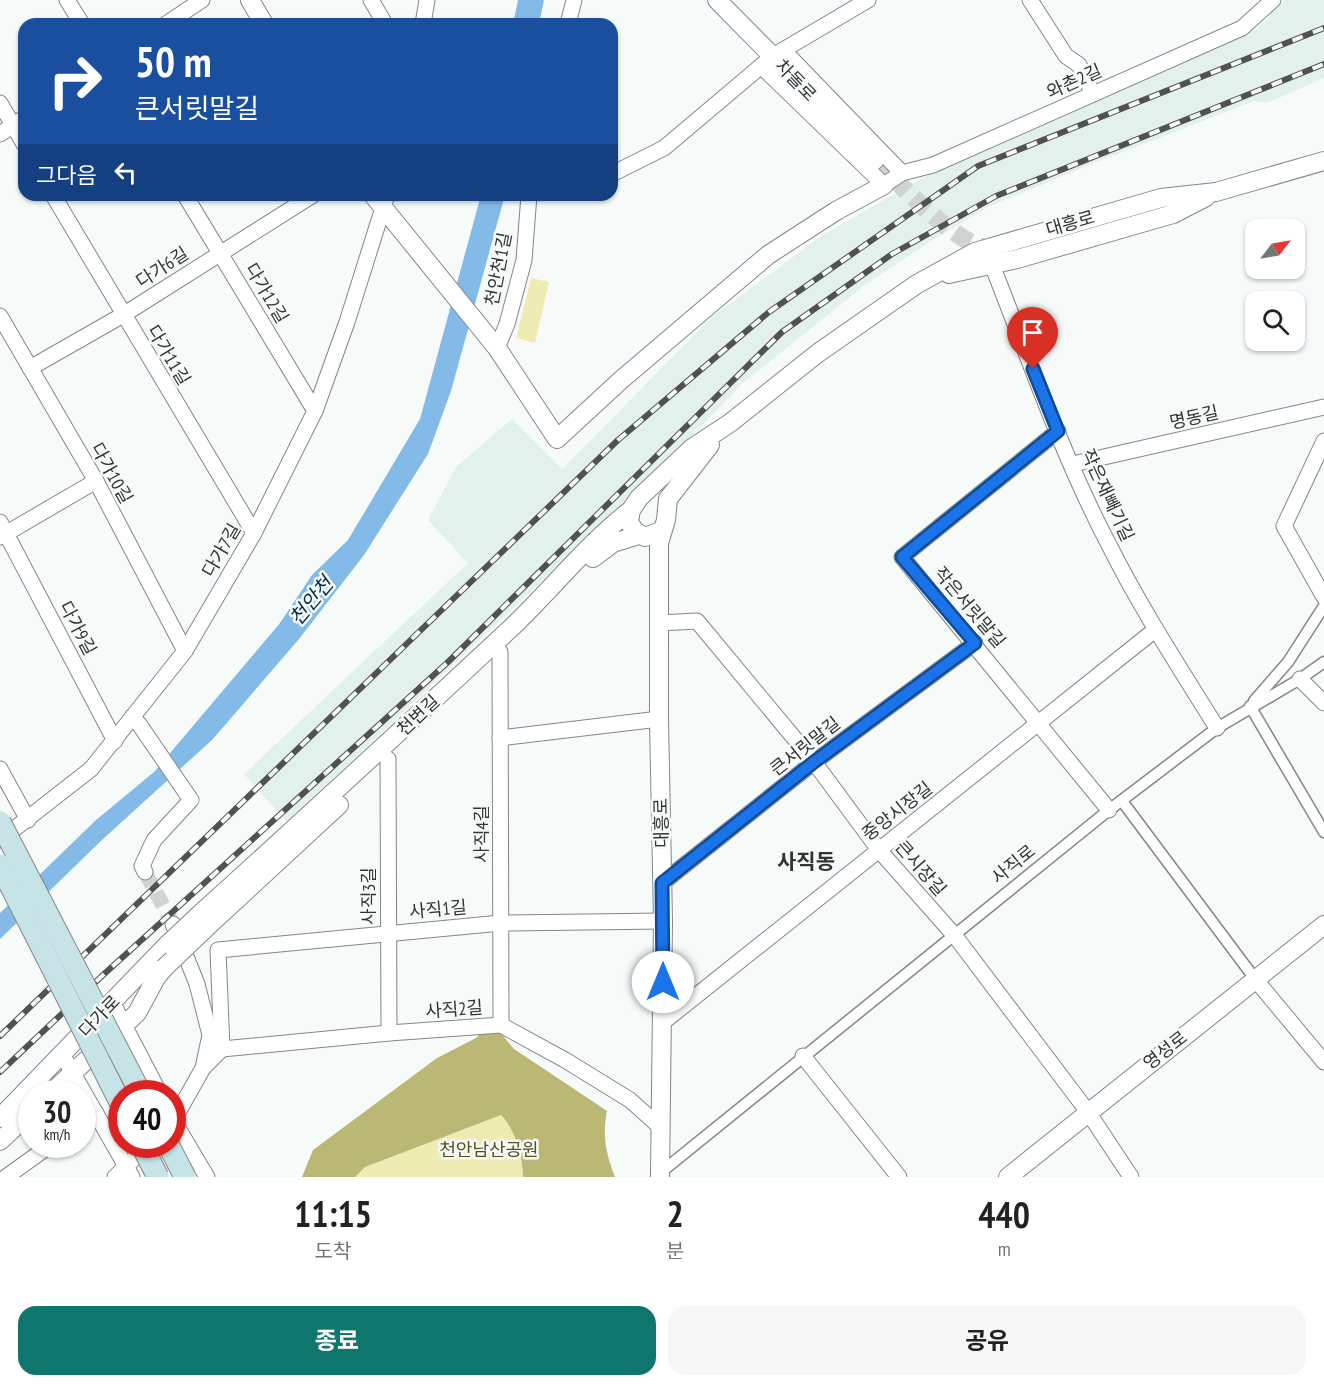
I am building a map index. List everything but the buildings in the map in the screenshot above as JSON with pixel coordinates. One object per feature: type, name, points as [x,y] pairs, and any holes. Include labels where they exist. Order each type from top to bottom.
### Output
[{"type":"main road","points":[[0,822],[134,1080]]},
{"type":"main road","points":[[0,865],[109,1080]]},
{"type":"main road","points":[[148,1158],[158,1177]]},
{"type":"main road","points":[[175,1158],[185,1177]]},
{"type":"street","points":[[67,0],[78,18]]},
{"type":"street","points":[[175,18],[202,0]]},
{"type":"street","points":[[250,0],[260,18]]},
{"type":"street","points":[[371,0],[382,18]]},
{"type":"street","points":[[424,18],[427,0]]},
{"type":"street","points":[[570,18],[574,0]]},
{"type":"street","name":"차돌로","points":[[717,0],[875,160]]},
{"type":"street","points":[[618,171],[664,148],[772,57],[868,0]]},
{"type":"street","points":[[1030,0],[1066,56],[1079,65],[1093,94]]},
{"type":"street","name":"와촌2길","points":[[885,185],[902,172],[933,165],[1242,28],[1273,0]]},
{"type":"street","points":[[772,57],[902,172]]},
{"type":"street","points":[[383,201],[497,348],[557,439],[621,380],[768,255],[836,211],[885,185],[772,57]]},
{"type":"street","points":[[0,103],[18,121]]},
{"type":"street","points":[[0,134],[18,123]]},
{"type":"street","name":"대흥로","points":[[730,423],[818,353],[917,284],[975,252],[1161,198],[1215,192],[1324,161]]},
{"type":"street","points":[[1019,249],[1215,192]]},
{"type":"street","name":"대흥로","points":[[933,277],[992,265],[1173,214],[1215,192]]},
{"type":"street","name":"다가11길","points":[[56,201],[255,533]]},
{"type":"street","name":"다가12길","points":[[189,201],[315,411]]},
{"type":"street","name":"다가6길","points":[[30,368],[123,315],[303,201]]},
{"type":"street","name":"다가7길","points":[[0,840],[91,769],[136,721],[185,651],[255,533],[315,411],[347,322],[380,201]]},
{"type":"street","name":"천안천1길","points":[[497,348],[507,324],[524,260],[529,201]]},
{"type":"street","name":"작은재빼기길","points":[[992,265],[1058,431],[1107,543],[1155,630],[1217,728]]},
{"type":"street","name":"다가10길","points":[[0,316],[96,482],[185,651]]},
{"type":"street","name":"명동길","points":[[1073,465],[1324,407]]},
{"type":"street","points":[[652,529],[668,499],[701,454],[730,423]]},
{"type":"street","name":"천변길","points":[[203,920],[388,759],[616,521],[632,508],[660,476],[693,448],[730,423]]},
{"type":"street","name":"작은서릿말길","points":[[1058,431],[902,557],[975,643],[1109,810]]},
{"type":"street","points":[[1324,441],[1284,526],[1324,597]]},
{"type":"street","name":"다가9길","points":[[96,482],[2,530],[115,741]]},
{"type":"street","points":[[632,508],[643,500],[654,501],[652,529]]},
{"type":"street","name":"대흥로","points":[[632,508],[631,526],[652,529],[658,577],[660,623],[659,719],[663,921],[658,1126],[660,1175]]},
{"type":"street","name":"천변길","points":[[203,920],[380,752],[598,554],[613,543],[652,529]]},
{"type":"street","name":"사직로","points":[[1250,706],[1288,662],[1324,606]]},
{"type":"street","name":"큰시장길","points":[[660,623],[698,621],[814,762],[879,850],[955,936],[1088,1112],[1131,1177]]},
{"type":"street","name":"중앙시장길","points":[[662,1023],[1155,630]]},
{"type":"street","name":"큰서릿말길","points":[[662,883],[814,762],[975,643]]},
{"type":"street","name":"사직4길","points":[[496,648],[500,738],[501,1025]]},
{"type":"street","points":[[1288,662],[1300,679],[1324,703]]},
{"type":"street","name":"사직로","points":[[660,1175],[803,1056],[1109,810],[1217,728],[1250,706],[1300,679],[1324,662]]},
{"type":"street","points":[[1250,706],[1324,832]]},
{"type":"street","points":[[500,738],[659,719]]},
{"type":"street","points":[[136,721],[188,792],[191,800],[154,840],[142,866],[145,872]]},
{"type":"street","name":"사직3길","points":[[388,759],[389,1033]]},
{"type":"street","points":[[0,769],[28,820]]},
{"type":"street","points":[[0,827],[5,824],[16,801]]},
{"type":"street","points":[[1122,801],[1255,979],[1324,1062]]},
{"type":"street","name":"다가로","points":[[0,1118],[168,944],[203,920]]},
{"type":"street","name":"다가로","points":[[65,1080],[137,1013],[156,978],[203,920]]},
{"type":"street","name":"사직1길","points":[[222,1049],[218,950],[501,923],[663,921]]},
{"type":"street","points":[[173,924],[197,984],[210,1035],[204,1068]]},
{"type":"street","name":"영성로","points":[[1008,1177],[1324,925]]},
{"type":"street","points":[[112,1002],[153,1080]]},
{"type":"street","name":"사직2길","points":[[222,1049],[501,1025],[565,1060],[630,1100],[658,1126]]},
{"type":"street","points":[[186,1099],[204,1068],[222,1049]]},
{"type":"street","points":[[62,1054],[77,1080]]},
{"type":"street","points":[[803,1056],[899,1177]]},
{"type":"street","points":[[96,1113],[124,1173],[136,1158]]},
{"type":"street","points":[[0,1141],[18,1124]]},
{"type":"street","points":[[186,1144],[205,1177]]},
{"type":"street","points":[[6,1177],[32,1158]]},
{"type":"street","points":[[163,1177],[182,1172],[205,1177]]},
{"type":"shaded area","points":[[1285,0],[1324,0],[1324,78],[1267,103],[1254,101],[988,207],[928,243],[865,285],[743,383],[655,474],[287,822],[244,774],[468,563],[428,520],[456,467],[512,419],[562,469],[713,316],[823,235],[924,177],[1257,29]]},
{"type":"shaded area","points":[[488,1027],[500,1032],[514,1049],[607,1111],[606,1145],[615,1177],[523,1177],[522,1161],[517,1144],[501,1115],[365,1167],[355,1177],[302,1177],[313,1150],[437,1058],[476,1038]]},
{"type":"green space","points":[[531,278],[549,282],[535,343],[516,338]]},
{"type":"green space","name":"천안남산공원","points":[[501,1115],[517,1144],[522,1161],[523,1177],[355,1177],[364,1167]]},
{"type":"water","points":[[518,0],[544,0],[540,18],[514,18]]},
{"type":"water","name":"천안천","points":[[479,201],[503,201],[451,391],[428,454],[364,555],[299,639],[213,739],[103,839],[0,939],[0,913],[96,820],[154,772],[280,623],[312,575],[348,540],[420,419]]},
{"type":"tunnel","points":[[875,160],[925,209],[968,241],[990,249],[1019,249]]},
{"type":"tunnel","points":[[145,872],[173,924]]},
{"type":"railway","points":[[0,1036],[618,440],[769,312],[978,166],[1324,28]]},
{"type":"railway","points":[[0,1072],[103,975],[447,663],[782,332],[892,254],[996,196],[1324,64]]},
{"type":"district","name":"사직동","points":[[806,861]]},
{"type":"route","points":[[663,982],[662,883],[814,762],[975,643],[902,557],[1058,431],[1033,369]]}]
